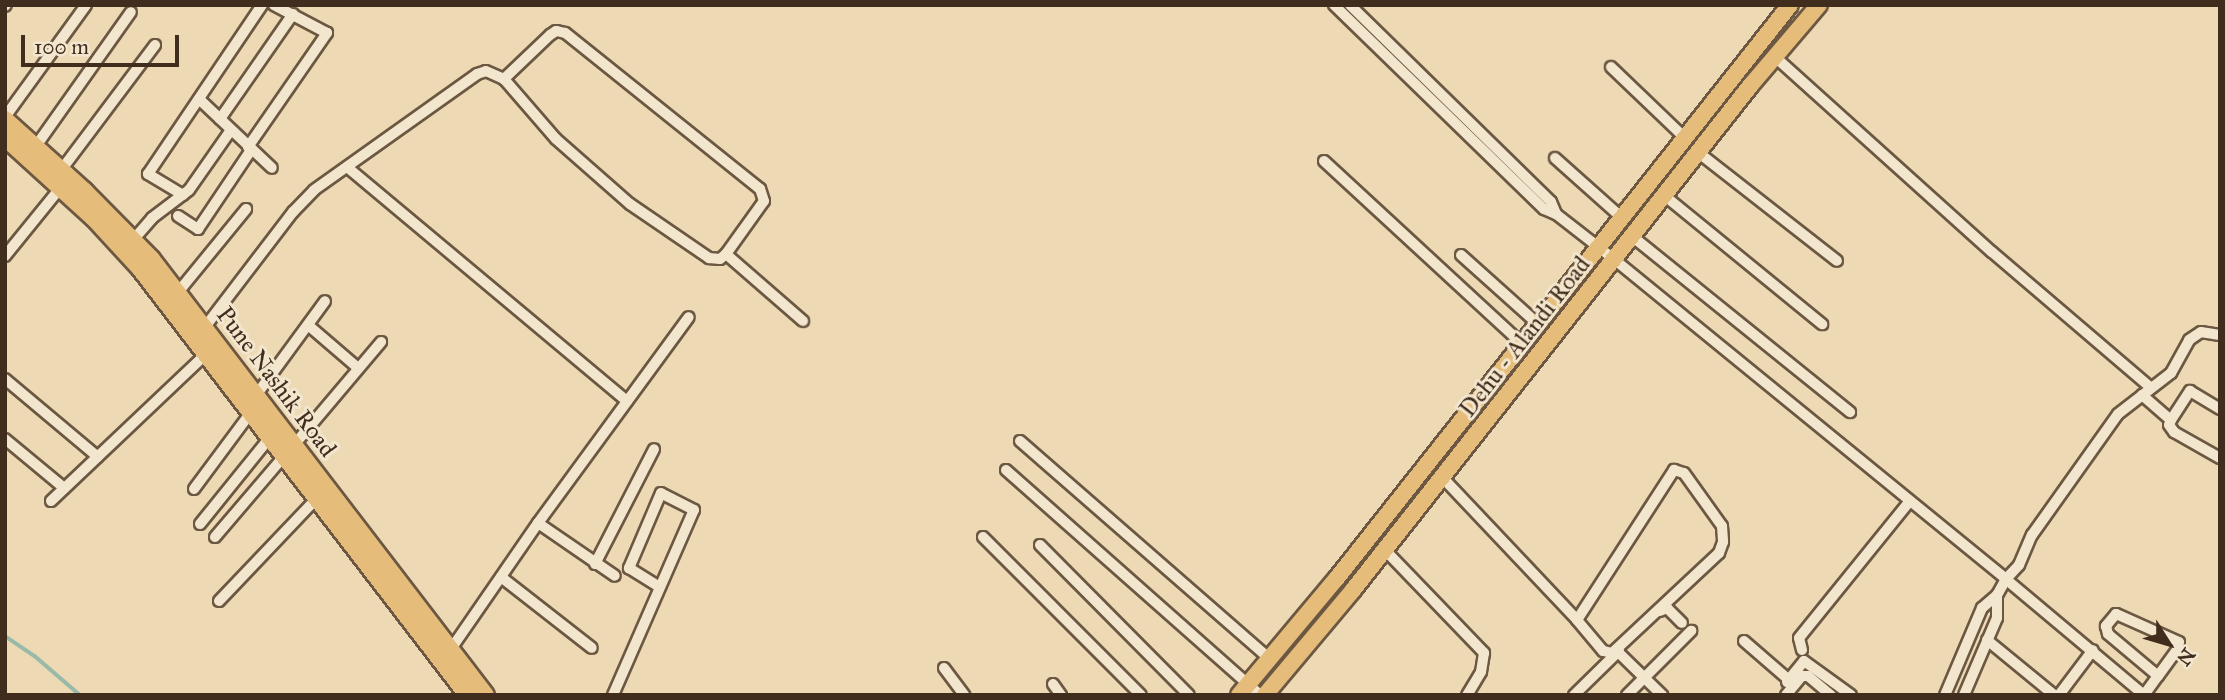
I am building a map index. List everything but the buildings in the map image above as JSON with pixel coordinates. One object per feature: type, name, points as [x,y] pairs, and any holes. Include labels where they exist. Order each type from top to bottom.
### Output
[{"type":"main road","name":"Dehu - Alandi Road","points":[[1253,692],[1270,659],[1790,5]]},
{"type":"main road","name":"Dehu - Alandi Road","points":[[1253,692],[1385,550],[1774,56],[1819,5]]},
{"type":"main road","name":"Pune Nashik Road","points":[[5,118],[134,239],[179,292],[257,394],[317,498],[467,695]]},
{"type":"main road","name":"Pune Nashik Road","points":[[5,138],[61,187],[118,243],[271,436],[290,450],[486,695]]},
{"type":"street","points":[[5,118],[86,5]]},
{"type":"street","points":[[183,195],[148,174],[262,5]]},
{"type":"street","points":[[178,216],[198,229],[327,33],[274,5]]},
{"type":"street","points":[[1334,5],[1501,162]]},
{"type":"street","points":[[1350,5],[1544,209],[1556,214],[1599,247],[2093,650],[2144,695],[2158,676],[2178,648],[2179,642],[2116,614],[2106,625],[2108,634],[2158,676]]},
{"type":"street","points":[[36,146],[131,12]]},
{"type":"street","points":[[220,119],[293,15]]},
{"type":"street","points":[[205,327],[293,212],[314,190],[477,74],[486,71],[503,79],[556,139],[630,204],[709,258],[720,259],[726,254],[761,206],[764,195],[565,33],[556,31],[550,35],[503,79]]},
{"type":"street","points":[[62,169],[156,45]]},
{"type":"street","points":[[1774,56],[2146,391],[2171,420]]},
{"type":"street","points":[[1611,67],[1685,138]]},
{"type":"street","points":[[199,99],[271,168]]},
{"type":"street","points":[[134,239],[152,218],[183,195],[231,130]]},
{"type":"street","points":[[1699,153],[1837,261]]},
{"type":"street","points":[[1555,158],[1622,218]]},
{"type":"street","points":[[1324,162],[1522,344]]},
{"type":"street","points":[[347,167],[627,401]]},
{"type":"street","points":[[5,256],[61,187]]},
{"type":"street","points":[[1665,196],[1822,324]]},
{"type":"street","points":[[179,292],[246,209]]},
{"type":"street","points":[[1633,237],[1850,412]]},
{"type":"street","points":[[726,254],[803,321]]},
{"type":"street","points":[[1461,255],[1538,324]]},
{"type":"street","points":[[257,394],[325,301]]},
{"type":"street","points":[[451,649],[538,523],[689,317]]},
{"type":"street","points":[[307,325],[358,368]]},
{"type":"street","points":[[1945,695],[1982,608],[1997,595],[2006,579],[2020,565],[2032,534],[2118,414],[2171,373],[2189,340],[2201,331],[2220,335]]},
{"type":"street","points":[[215,537],[381,342]]},
{"type":"street","points":[[51,501],[207,353]]},
{"type":"street","points":[[5,379],[98,457]]},
{"type":"street","points":[[2220,409],[2190,391],[2169,425],[2174,432],[2220,458]]},
{"type":"street","points":[[194,489],[252,411]]},
{"type":"street","points":[[200,524],[271,436]]},
{"type":"street","points":[[5,439],[64,488]]},
{"type":"street","points":[[1020,441],[1270,659]]},
{"type":"street","points":[[595,564],[654,449]]},
{"type":"street","points":[[1006,470],[1253,692]]},
{"type":"street","points":[[1442,477],[1603,651],[1612,653],[1719,553],[1723,542],[1722,526],[1684,473],[1674,470],[1577,620]]},
{"type":"street","points":[[613,695],[694,510],[661,493],[629,568],[659,587]]},
{"type":"street","points":[[219,601],[317,498]]},
{"type":"street","points":[[1802,650],[1798,638],[1910,501]]},
{"type":"street","points":[[538,523],[615,576]]},
{"type":"street","points":[[983,537],[1141,695]]},
{"type":"street","points":[[1040,545],[1189,695]]},
{"type":"street","points":[[1385,550],[1480,646],[1484,661],[1467,695]]},
{"type":"street","points":[[500,577],[592,648]]},
{"type":"street","points":[[1964,695],[1997,618],[1997,595]]},
{"type":"street","points":[[1574,695],[1663,608],[1682,623]]},
{"type":"street","points":[[1628,694],[1691,631]]},
{"type":"street","points":[[1987,640],[2056,695],[2093,650]]},
{"type":"street","points":[[1744,641],[1788,681],[1804,661],[1851,695]]},
{"type":"street","points":[[1618,652],[1662,695]]},
{"type":"street","points":[[944,668],[964,695]]},
{"type":"street","points":[[1786,695],[1802,676],[1808,676],[1831,695]]},
{"type":"street","points":[[1053,684],[1061,695]]},
{"type":"waterway","points":[[5,636],[35,656],[80,695]]}]
